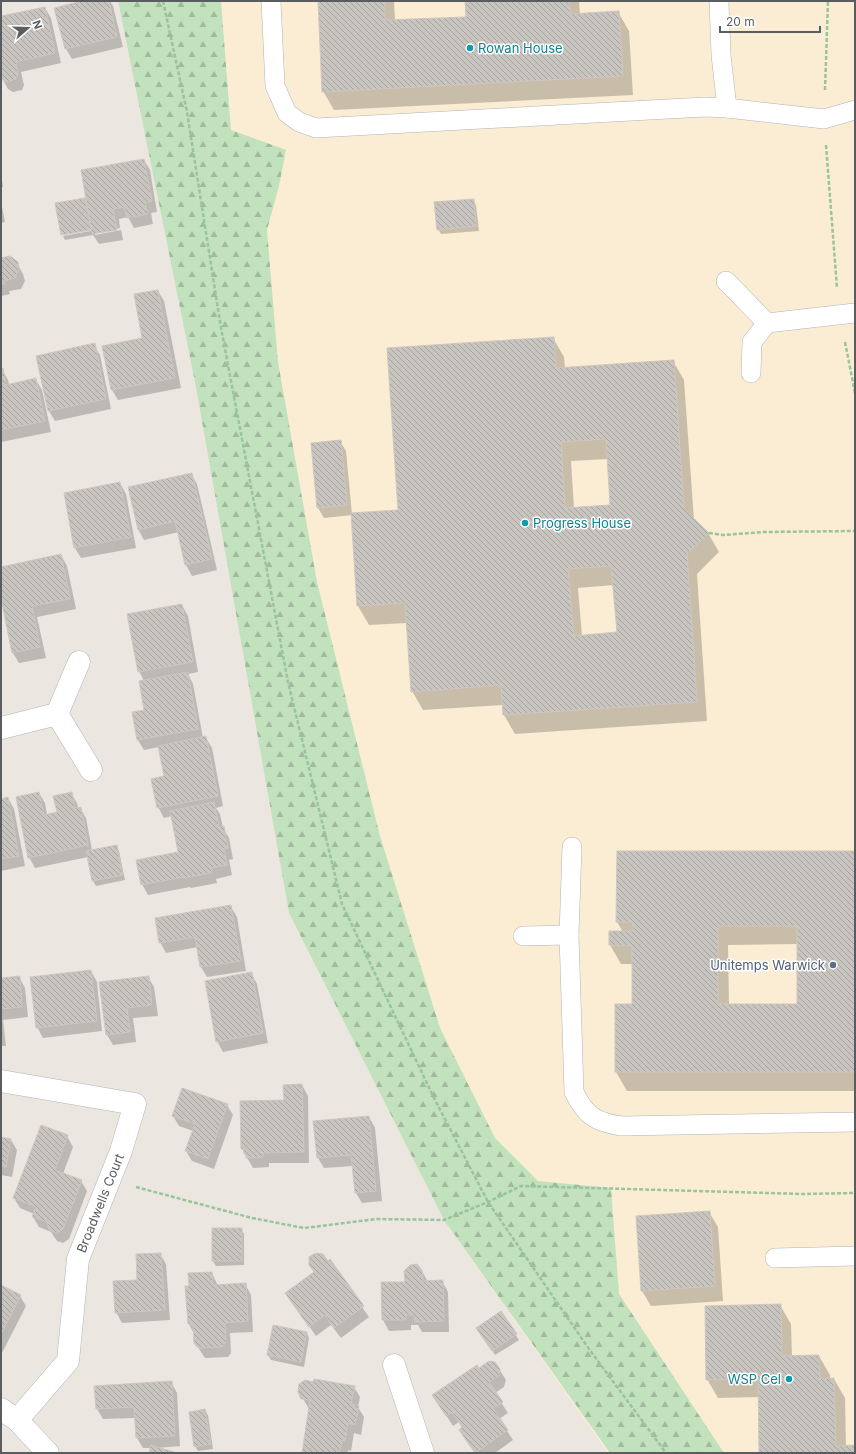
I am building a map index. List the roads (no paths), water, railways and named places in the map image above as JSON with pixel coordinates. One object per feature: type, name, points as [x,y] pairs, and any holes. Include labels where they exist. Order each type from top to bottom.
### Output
[{"type":"street","points":[[57,714],[79,662]]},
{"type":"street","points":[[1,728],[57,714]]},
{"type":"street","points":[[57,714],[91,770]]},
{"type":"street","name":"Broadwells Court","points":[[1,1081],[135,1104],[121,1151],[78,1259],[68,1361],[9,1414]]},
{"type":"street","points":[[394,1365],[423,1453]]},
{"type":"street","points":[[9,1414],[48,1453]]},
{"type":"lane","points":[[271,1],[275,86],[287,112],[299,122],[316,128],[705,107],[727,108],[824,119],[855,110]]},
{"type":"lane","points":[[719,1],[721,55],[727,108]]},
{"type":"lane","points":[[726,281],[767,324]]},
{"type":"lane","points":[[751,373],[752,342],[767,324],[847,315]]},
{"type":"lane","points":[[572,847],[569,935],[574,1092],[581,1106],[588,1113],[597,1120],[607,1124],[621,1126],[855,1122]]},
{"type":"lane","points":[[523,936],[569,935]]},
{"type":"lane","points":[[775,1258],[855,1256]]},
{"type":"place","name":"Rowan House","points":[[470,48]]},
{"type":"place","name":"Progress House","points":[[525,523]]},
{"type":"place","name":"Unitemps Warwick","points":[[833,965]]},
{"type":"place","name":"WSP Cel","points":[[789,1379]]}]
